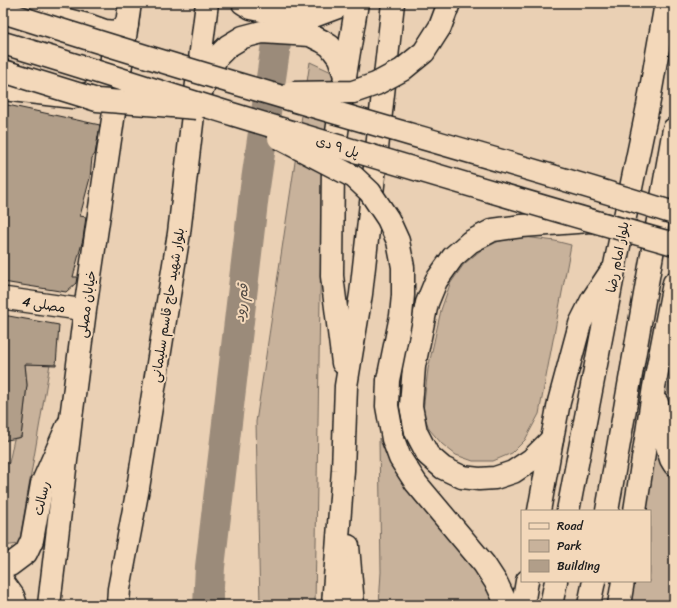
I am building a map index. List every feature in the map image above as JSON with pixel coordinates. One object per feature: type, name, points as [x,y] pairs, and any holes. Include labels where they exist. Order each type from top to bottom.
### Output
[{"type":"main road","name":"خیابان مصلی","points":[[49,605],[85,310],[130,3]]},
{"type":"main road","name":"بلوار شهید حاج قاسم سلیمانی","points":[[118,605],[119,589],[138,488],[179,233],[192,116],[207,3]]},
{"type":"main road","points":[[243,3],[251,8],[264,22]]},
{"type":"main road","points":[[192,116],[210,70],[217,57],[228,46],[264,22],[312,25],[343,3]]},
{"type":"main road","points":[[346,386],[332,276],[333,160],[357,3]]},
{"type":"main road","points":[[333,605],[343,470],[346,386],[362,294],[393,3]]},
{"type":"main road","points":[[272,94],[353,92],[376,84],[402,70],[424,52],[440,26],[449,3]]},
{"type":"main road","name":"بلوار امام رضا","points":[[568,510],[615,266],[648,106],[666,3]]},
{"type":"main road","points":[[3,4],[116,32],[127,25]]},
{"type":"main road","points":[[3,12],[272,94],[578,183],[674,213]]},
{"type":"main road","points":[[312,25],[322,41],[330,46],[339,58],[345,76]]},
{"type":"main road","points":[[98,28],[113,37],[123,48]]},
{"type":"main road","points":[[3,88],[73,97],[91,93],[99,88],[110,73],[112,55],[110,46],[98,28]]},
{"type":"main road","name":"پل ۹ دی","points":[[3,43],[226,112],[591,221],[674,244]]},
{"type":"main road","points":[[3,71],[97,100],[226,112],[354,178],[370,192],[388,219],[398,241],[403,267],[401,316],[388,380],[387,406],[393,439],[400,458],[416,483],[484,564],[497,584],[506,605]]},
{"type":"main road","points":[[607,510],[674,129]]},
{"type":"main road","points":[[552,439],[531,460],[513,472],[495,478],[479,479],[462,477],[443,468],[428,455],[416,432],[410,406],[414,366],[427,303],[436,281],[452,257],[470,242],[493,230],[522,226],[591,221]]},
{"type":"main road","points":[[539,510],[559,402],[580,324],[592,300],[615,266]]},
{"type":"main road","points":[[635,510],[654,387],[674,283]]},
{"type":"main road","points":[[654,387],[662,430],[674,464]]},
{"type":"main road","name":"رسالت","points":[[3,568],[10,565],[26,553],[32,540],[42,484],[71,418]]},
{"type":"main road","points":[[343,470],[353,605]]},
{"type":"main road","points":[[3,582],[13,596],[16,605]]},
{"type":"main road","points":[[523,605],[527,582]]},
{"type":"main road","points":[[551,605],[556,582]]},
{"type":"main road","points":[[589,605],[594,582]]},
{"type":"main road","points":[[618,605],[623,582]]},
{"type":"street","name":"مصلی 4","points":[[3,298],[85,310]]},
{"type":"green space","points":[[310,62],[338,75],[322,177],[315,605],[260,605],[256,422]]},
{"type":"green space","points":[[525,237],[571,245],[539,414],[525,440],[512,453],[493,461],[473,461],[456,455],[442,444],[429,429],[423,411],[428,369],[441,310],[450,284],[464,264],[481,250],[499,241]]},
{"type":"green space","points":[[674,357],[674,437],[670,425],[667,393]]},
{"type":"green space","points":[[25,364],[50,364],[19,544],[3,546],[3,463],[9,463],[14,439],[21,437],[27,385]]},
{"type":"green space","points":[[379,438],[392,468],[480,570],[496,605],[379,605],[381,572]]},
{"type":"green space","points":[[652,439],[662,467],[674,484],[674,605],[625,605],[629,582],[651,582],[651,510],[640,510]]},
{"type":"building","points":[[3,104],[100,125],[95,154],[92,158],[90,178],[80,216],[86,217],[83,239],[73,277],[77,277],[76,283],[66,292],[3,282]]},
{"type":"building","points":[[3,315],[59,325],[56,365],[25,364],[27,385],[21,437],[3,441]]},
{"type":"waterway","name":"قم رود","points":[[208,605],[210,567],[254,194],[282,3]]}]
